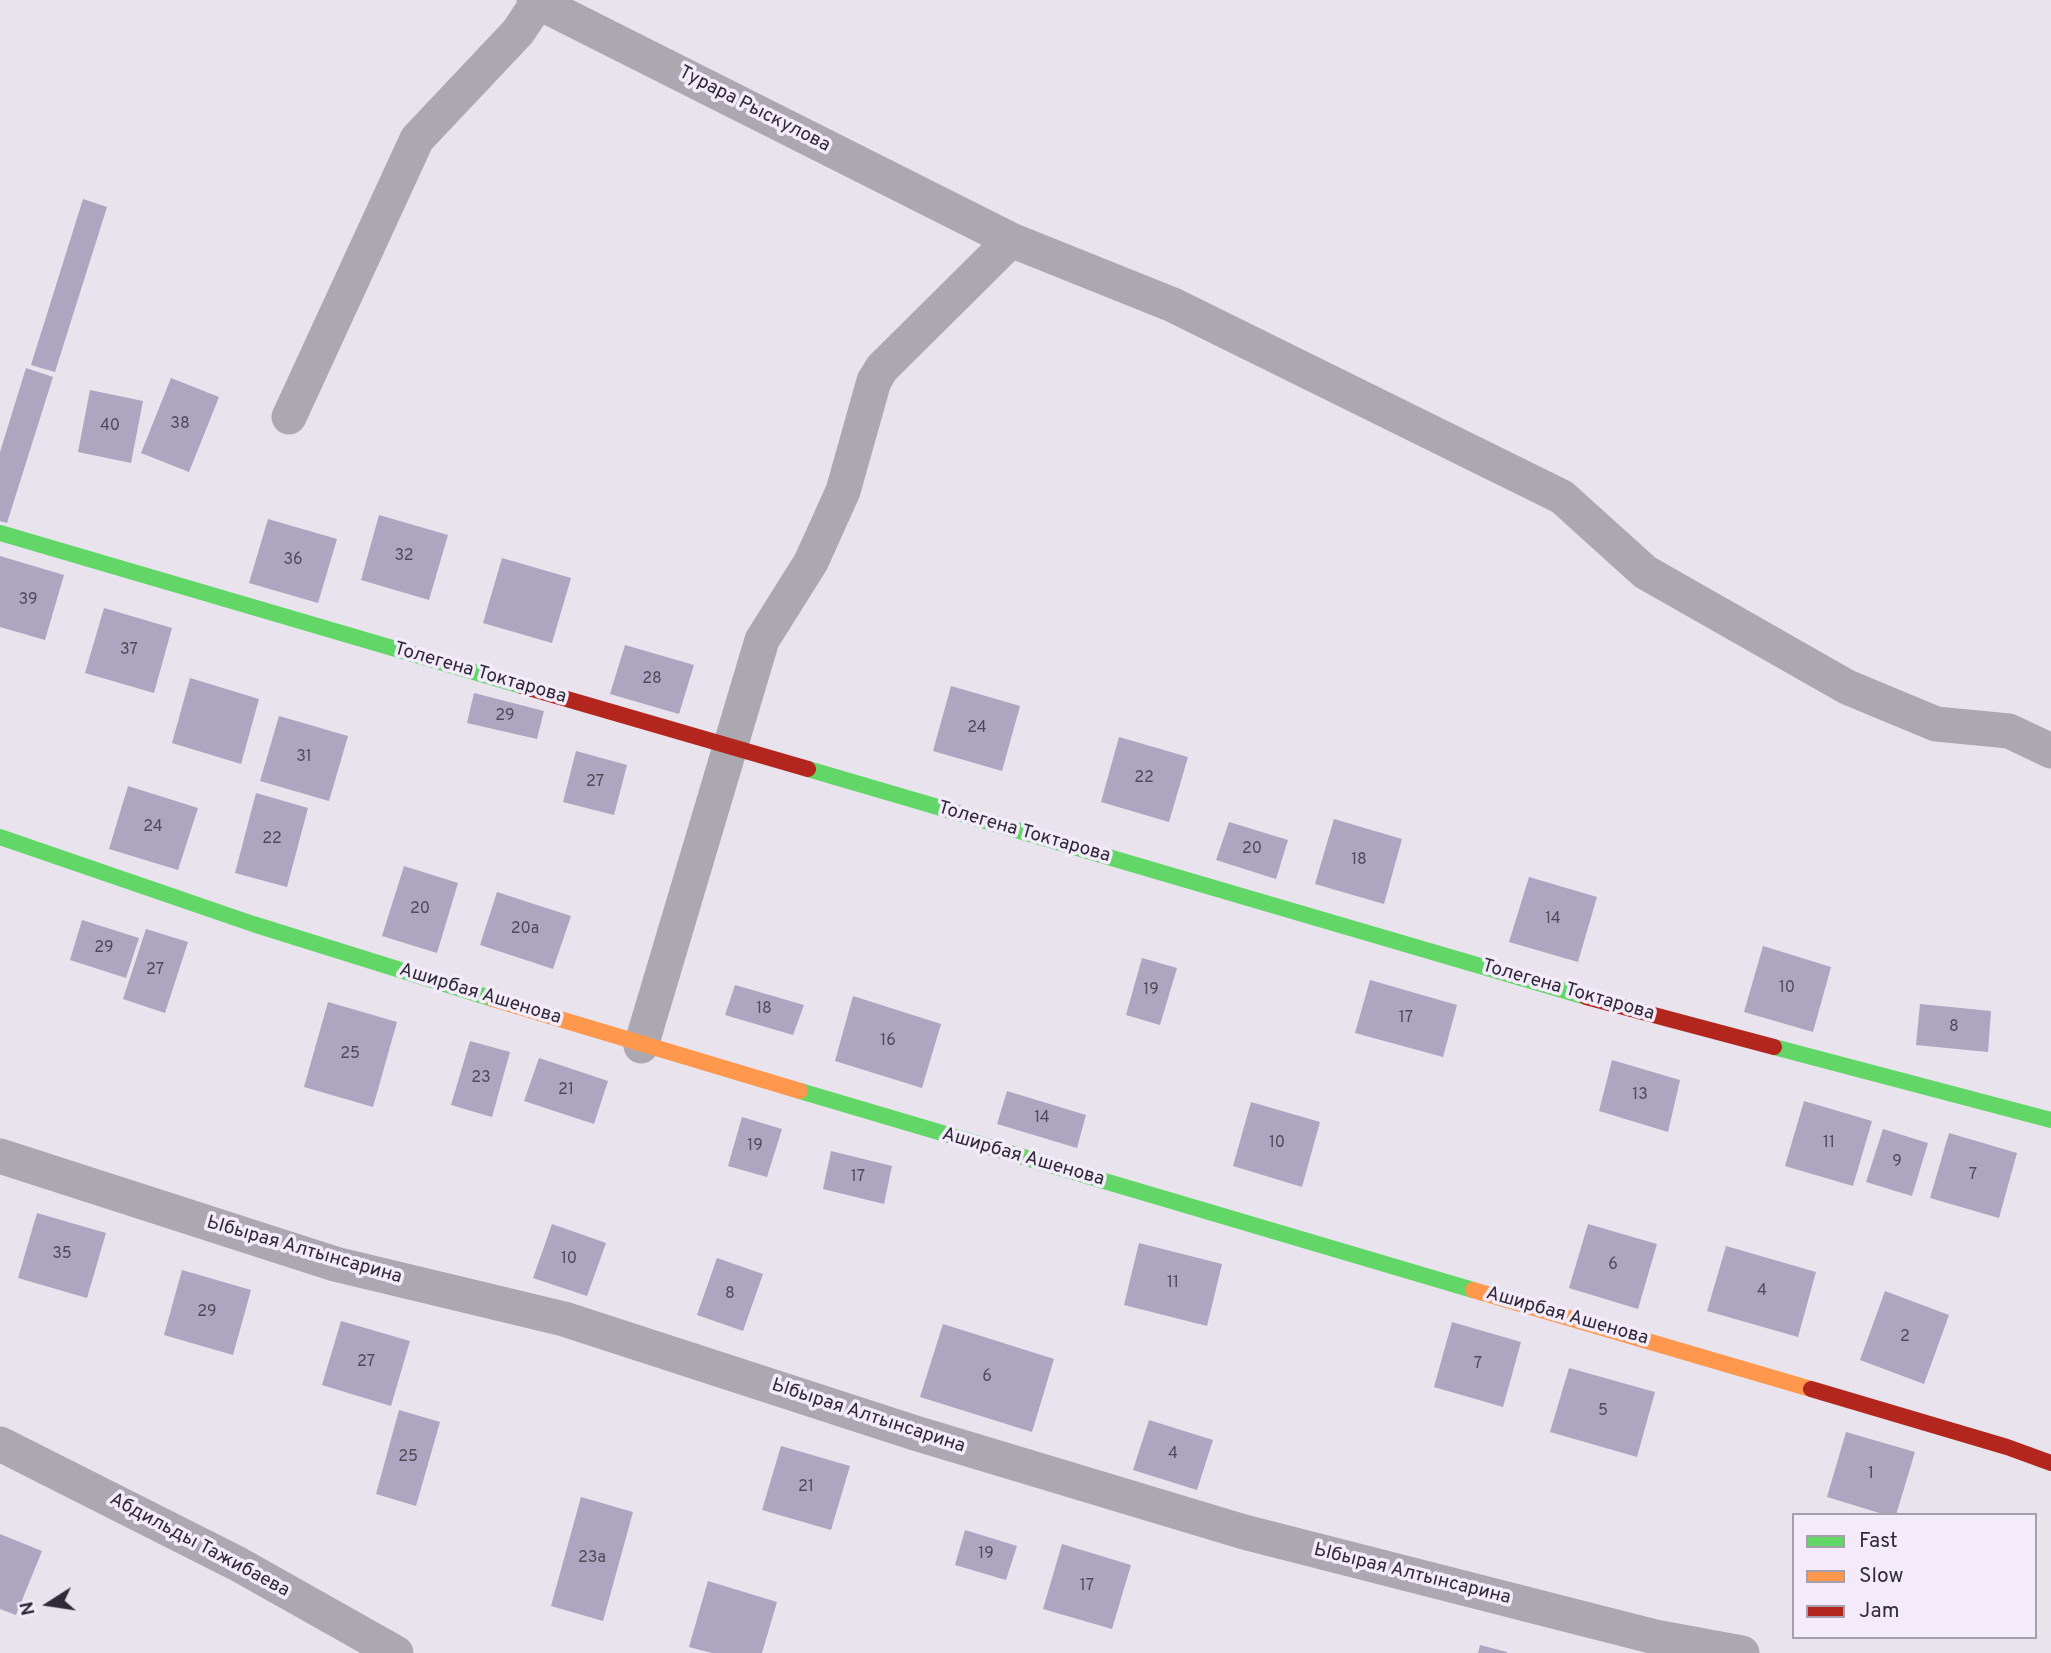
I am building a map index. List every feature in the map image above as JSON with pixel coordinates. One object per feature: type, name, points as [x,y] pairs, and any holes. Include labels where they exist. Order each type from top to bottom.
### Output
[{"type":"street","name":"Турара Рыскулова","points":[[536,1],[973,222],[1173,305],[1562,497],[1645,572],[1847,687],[1936,723],[2009,731],[2051,751]]},
{"type":"street","points":[[289,417],[417,139],[518,32],[536,1]]},
{"type":"street","points":[[642,1045],[762,640],[811,562],[843,491],[874,381],[882,368],[1011,240]]},
{"type":"street","name":"Толегена Токтарова","points":[[0,533],[1619,1007],[2051,1120]]},
{"type":"street","name":"Аширбая Ашенова","points":[[0,837],[253,924],[642,1045],[2007,1447],[2051,1463]]},
{"type":"street","name":"Ыбырая Алтынсарина","points":[[0,1156],[335,1264],[564,1318],[915,1433],[1244,1532],[1655,1637],[1742,1653]]},
{"type":"street","name":"Абдильды Тажибаева","points":[[0,1444],[238,1564],[396,1653]]},
{"type":"building","points":[[83,199],[107,207],[55,372],[31,365]]},
{"type":"building","points":[[26,368],[53,377],[7,523],[0,521],[0,452]]},
{"type":"building","points":[[171,378],[219,397],[189,472],[141,453]]},
{"type":"building","points":[[90,390],[143,401],[131,463],[78,452]]},
{"type":"building","points":[[379,515],[448,535],[429,600],[361,580]]},
{"type":"building","points":[[268,519],[337,539],[318,603],[249,583]]},
{"type":"building","points":[[0,556],[64,575],[45,640],[0,627]]},
{"type":"building","points":[[502,558],[571,578],[552,643],[483,623]]},
{"type":"building","points":[[104,608],[172,628],[154,693],[85,673]]},
{"type":"building","points":[[625,645],[694,665],[679,714],[610,694]]},
{"type":"building","points":[[190,678],[259,699],[241,764],[172,743]]},
{"type":"building","points":[[951,686],[1020,706],[1002,771],[933,751]]},
{"type":"building","points":[[474,693],[544,711],[537,739],[467,723]]},
{"type":"building","points":[[279,716],[348,736],[329,801],[260,781]]},
{"type":"building","points":[[1119,737],[1188,757],[1169,822],[1101,802]]},
{"type":"building","points":[[576,751],[627,765],[614,815],[563,802]]},
{"type":"building","points":[[128,786],[198,808],[178,870],[109,849]]},
{"type":"building","points":[[256,793],[308,808],[287,887],[235,873]]},
{"type":"building","points":[[1334,819],[1402,839],[1384,904],[1315,884]]},
{"type":"building","points":[[1229,822],[1288,840],[1276,879],[1216,860]]},
{"type":"building","points":[[404,866],[458,883],[437,953],[382,936]]},
{"type":"building","points":[[1529,877],[1597,897],[1578,962],[1509,942]]},
{"type":"building","points":[[497,892],[571,916],[553,969],[480,945]]},
{"type":"building","points":[[82,920],[139,938],[126,978],[70,960]]},
{"type":"building","points":[[146,929],[188,942],[165,1013],[123,999]]},
{"type":"building","points":[[1763,946],[1831,967],[1813,1032],[1744,1012]]},
{"type":"building","points":[[1142,958],[1177,968],[1160,1025],[1126,1015]]},
{"type":"building","points":[[1370,980],[1457,1005],[1443,1057],[1355,1033]]},
{"type":"building","points":[[735,985],[804,1005],[793,1035],[725,1015]]},
{"type":"building","points":[[853,996],[941,1024],[922,1088],[835,1061]]},
{"type":"building","points":[[328,1002],[397,1022],[373,1107],[304,1087]]},
{"type":"building","points":[[1920,1004],[1991,1011],[1988,1052],[1916,1045]]},
{"type":"building","points":[[470,1041],[510,1052],[492,1117],[451,1105]]},
{"type":"building","points":[[539,1058],[608,1081],[594,1124],[524,1101]]},
{"type":"building","points":[[1612,1060],[1680,1080],[1668,1132],[1599,1111]]},
{"type":"building","points":[[1007,1091],[1086,1115],[1077,1148],[997,1124]]},
{"type":"building","points":[[1804,1101],[1872,1121],[1853,1186],[1785,1166]]},
{"type":"building","points":[[1251,1102],[1320,1122],[1302,1187],[1233,1166]]},
{"type":"building","points":[[742,1117],[782,1129],[767,1177],[728,1166]]},
{"type":"building","points":[[1883,1129],[1928,1143],[1912,1196],[1866,1182]]},
{"type":"building","points":[[1949,1133],[2017,1153],[1999,1218],[1930,1198]]},
{"type":"building","points":[[831,1151],[892,1166],[884,1204],[823,1189]]},
{"type":"building","points":[[37,1213],[106,1233],[87,1298],[18,1278]]},
{"type":"building","points":[[552,1224],[606,1243],[587,1296],[533,1278]]},
{"type":"building","points":[[1588,1224],[1657,1244],[1638,1309],[1569,1288]]},
{"type":"building","points":[[1139,1243],[1222,1264],[1207,1326],[1124,1305]]},
{"type":"building","points":[[1726,1246],[1816,1272],[1798,1337],[1707,1311]]},
{"type":"building","points":[[717,1258],[763,1274],[743,1331],[697,1315]]},
{"type":"building","points":[[182,1270],[251,1290],[233,1355],[164,1335]]},
{"type":"building","points":[[1885,1291],[1949,1315],[1924,1384],[1860,1360]]},
{"type":"building","points":[[341,1321],[410,1341],[391,1406],[322,1385]]},
{"type":"building","points":[[1452,1322],[1521,1342],[1503,1407],[1434,1387]]},
{"type":"building","points":[[943,1324],[1054,1359],[1032,1432],[920,1397]]},
{"type":"building","points":[[1569,1368],[1655,1392],[1637,1457],[1550,1432]]},
{"type":"building","points":[[399,1410],[440,1422],[416,1506],[376,1494]]},
{"type":"building","points":[[1149,1420],[1213,1440],[1197,1490],[1133,1470]]},
{"type":"building","points":[[1846,1432],[1915,1452],[1897,1513],[1879,1513],[1827,1497]]},
{"type":"building","points":[[781,1446],[850,1466],[831,1530],[762,1510]]},
{"type":"building","points":[[581,1497],[633,1512],[603,1621],[551,1606]]},
{"type":"building","points":[[965,1530],[1017,1546],[1006,1580],[955,1565]]},
{"type":"building","points":[[0,1534],[42,1551],[16,1615],[0,1609]]},
{"type":"building","points":[[1062,1544],[1131,1565],[1112,1629],[1043,1609]]},
{"type":"building","points":[[708,1581],[777,1602],[762,1653],[712,1653],[689,1647]]},
{"type":"building","points":[[1480,1645],[1507,1652],[1507,1653],[1478,1653]]},
{"type":"traffic: fast","points":[[0,533],[522,686]]},
{"type":"traffic: fast","points":[[808,769],[1586,997]]},
{"type":"traffic: fast","points":[[0,837],[253,924],[493,999]]},
{"type":"traffic: fast","points":[[1774,1047],[2051,1120]]},
{"type":"traffic: fast","points":[[800,1091],[1473,1290]]},
{"type":"traffic: slow","points":[[493,999],[800,1091]]},
{"type":"traffic: slow","points":[[1473,1290],[1811,1389]]},
{"type":"traffic: jam","points":[[522,686],[808,769]]},
{"type":"traffic: jam","points":[[1586,997],[1774,1047]]},
{"type":"traffic: jam","points":[[1811,1389],[2007,1447],[2051,1463]]}]
